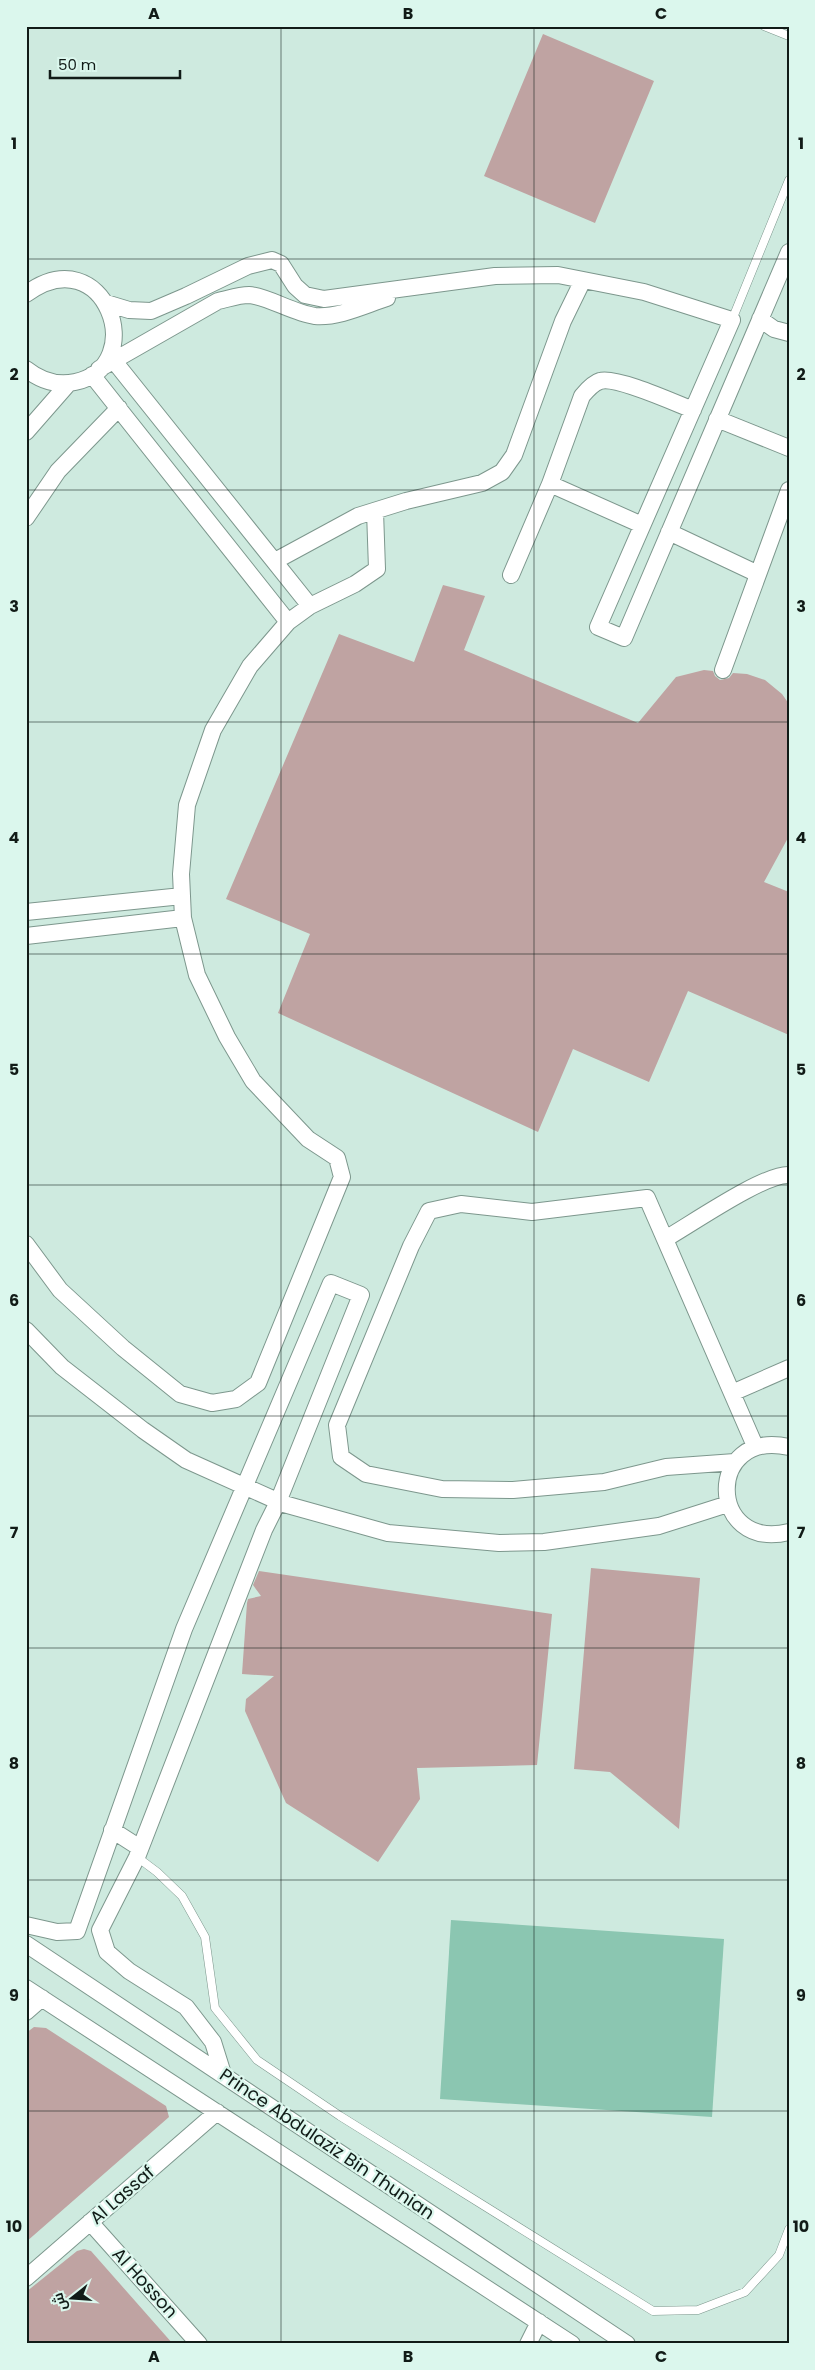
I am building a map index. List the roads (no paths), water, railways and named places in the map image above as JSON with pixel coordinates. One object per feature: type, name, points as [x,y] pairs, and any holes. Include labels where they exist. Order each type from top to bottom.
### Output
[{"type":"street","points":[[106,303],[129,310],[151,311],[248,266],[272,260],[281,264],[295,286],[305,295],[324,299],[496,276],[558,275],[644,292],[732,320],[598,627],[624,638],[789,252]]},
{"type":"street","points":[[26,294],[38,285],[53,280],[83,283],[96,291],[106,303],[113,319],[114,337],[110,354],[102,368]]},
{"type":"street","points":[[274,561],[358,516],[482,483],[502,472],[514,455],[562,321],[583,280]]},
{"type":"street","points":[[26,369],[36,377],[52,383],[68,384],[80,381],[218,301],[234,297],[250,295],[302,313],[332,315],[430,285]]},
{"type":"street","points":[[760,319],[774,329],[789,334]]},
{"type":"street","points":[[102,368],[118,408],[288,622]]},
{"type":"street","points":[[102,368],[274,561],[310,606]]},
{"type":"street","points":[[511,575],[550,484],[582,396],[588,388],[601,380],[616,381],[693,410]]},
{"type":"street","points":[[26,432],[68,384]]},
{"type":"street","points":[[26,518],[58,472],[118,408]]},
{"type":"street","points":[[717,419],[789,448]]},
{"type":"street","points":[[550,484],[642,525]]},
{"type":"street","points":[[723,670],[789,490]]},
{"type":"street","points":[[26,1244],[60,1290],[123,1348],[180,1394],[212,1404],[236,1400],[258,1383],[342,1177],[337,1158],[308,1139],[253,1081],[227,1037],[197,975],[183,918],[181,874],[187,805],[213,730],[250,666],[288,622],[310,606],[355,584],[377,569],[375,511]]},
{"type":"street","points":[[669,532],[758,574]]},
{"type":"street","points":[[26,912],[182,896]]},
{"type":"street","points":[[26,936],[183,918]]},
{"type":"street","points":[[665,1239],[760,1183],[780,1174],[789,1175]]},
{"type":"street","points":[[735,1462],[666,1467],[604,1482],[513,1490],[442,1489],[366,1474],[341,1456],[337,1425],[411,1246],[429,1211],[461,1204],[532,1212],[647,1198],[755,1446]]},
{"type":"street","points":[[26,1925],[57,1932],[77,1931],[184,1629],[330,1283],[361,1295],[278,1502],[264,1530],[138,1852],[100,1930],[107,1952],[129,1971],[186,2007],[213,2042],[223,2074]]},
{"type":"street","points":[[26,1330],[62,1367],[143,1430],[186,1460],[278,1502],[388,1532],[499,1543],[544,1542],[659,1526],[728,1504]]},
{"type":"street","points":[[732,1393],[789,1368]]},
{"type":"street","points":[[789,1447],[774,1444],[755,1446],[735,1462],[727,1482],[728,1504],[735,1518],[746,1528],[760,1534],[775,1535],[789,1532]]},
{"type":"street","points":[[112,1830],[138,1852]]},
{"type":"street","name":"Prince Abdulaziz Bin Thunian","points":[[26,1944],[627,2344]]},
{"type":"street","name":"Prince Abdulaziz Bin Thunian","points":[[26,1988],[572,2344]]},
{"type":"street","points":[[26,2012],[42,1998]]},
{"type":"street","name":"Al Lassaf","points":[[26,2278],[217,2112]]},
{"type":"street","name":"Al Hosson","points":[[90,2222],[199,2344]]},
{"type":"street","points":[[528,2344],[539,2322]]},
{"type":"lane","points":[[764,26],[789,36]]},
{"type":"lane","points":[[732,320],[789,180]]},
{"type":"lane","points":[[138,1852],[182,1896],[205,1937],[215,2008],[257,2060],[348,2121],[653,2311],[698,2310],[746,2292],[779,2255],[789,2229]]}]
